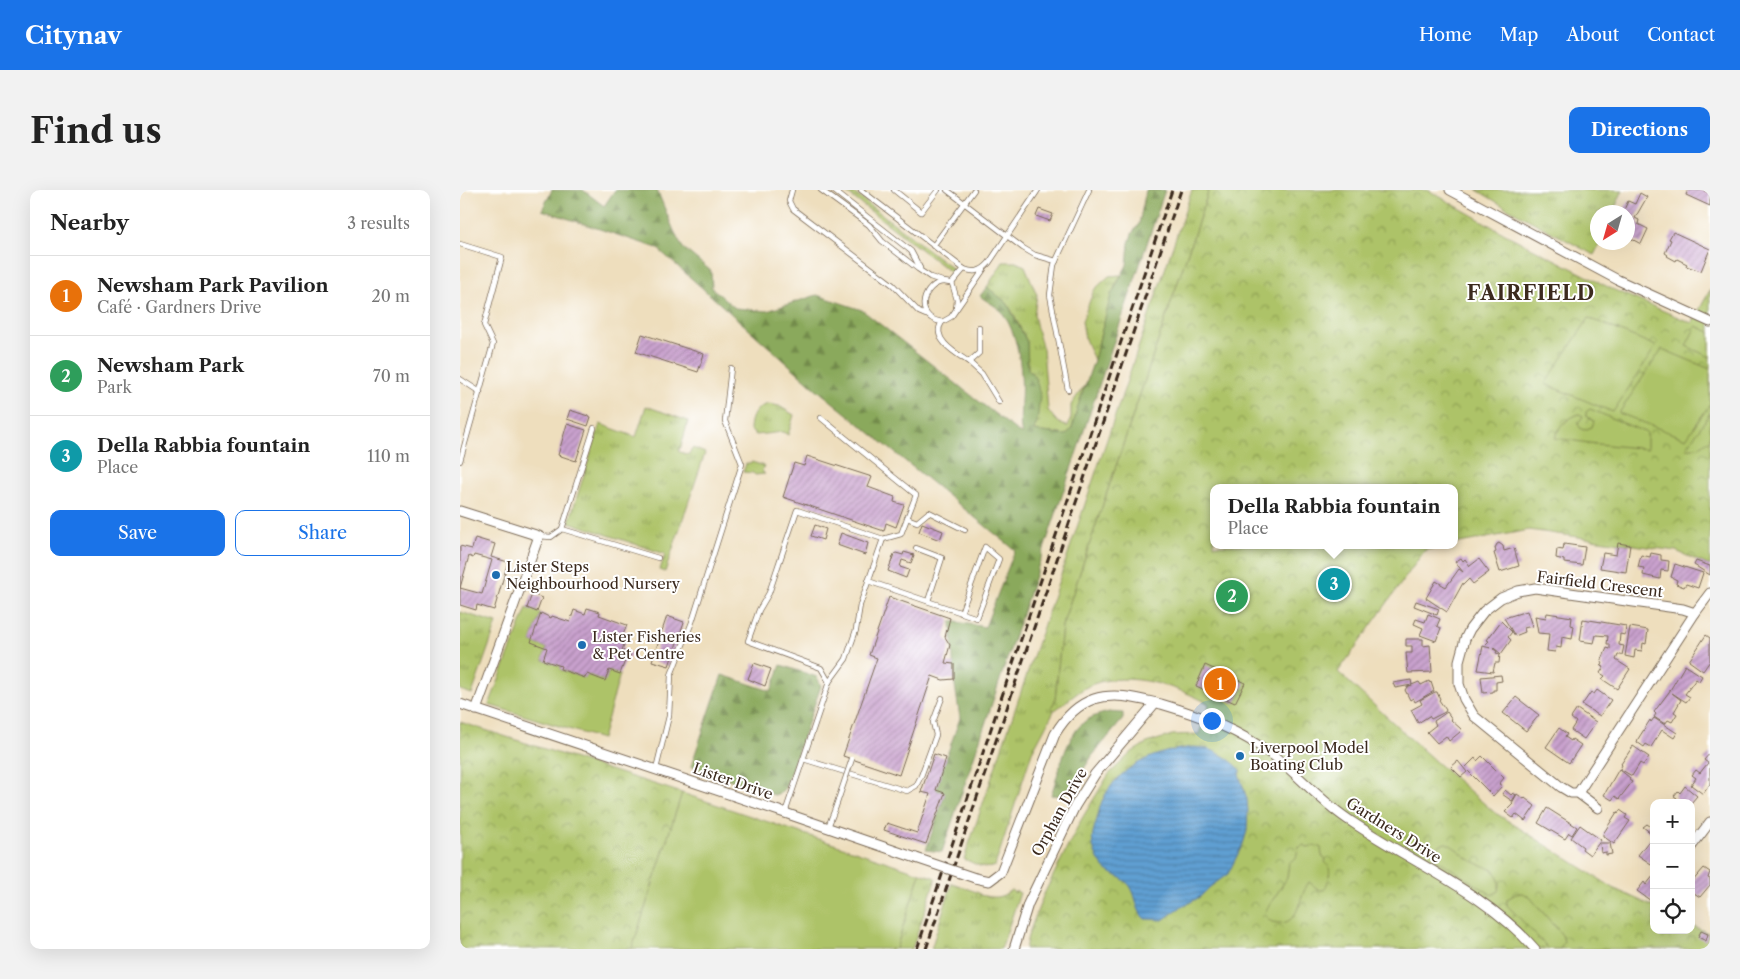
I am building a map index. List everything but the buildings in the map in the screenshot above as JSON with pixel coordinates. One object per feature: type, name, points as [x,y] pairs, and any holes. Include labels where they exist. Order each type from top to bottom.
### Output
[{"type":"street","points":[[1450,190],[1618,280],[1710,322]]},
{"type":"street","points":[[460,511],[539,536],[476,710]]},
{"type":"street","name":"Fairfield Crescent","points":[[1598,808],[1578,794],[1561,788],[1474,716],[1464,699],[1458,678],[1461,650],[1470,628],[1484,611],[1501,598],[1518,591],[1535,588],[1683,609],[1695,613]]},
{"type":"street","points":[[1578,794],[1695,613],[1710,593]]},
{"type":"street","name":"Gardners Drive","points":[[996,876],[1001,872],[1008,858],[1055,734],[1064,719],[1093,699],[1115,696],[1128,697],[1197,715],[1234,731],[1249,740],[1275,757],[1343,817],[1472,895],[1515,928],[1535,949]]},
{"type":"street","name":"Orphan Drive","points":[[1014,949],[1028,904],[1075,806],[1095,774],[1155,703]]},
{"type":"street","name":"Lister Drive","points":[[460,704],[975,878],[989,881],[996,876]]},
{"type":"street","points":[[1693,844],[1710,822]]},
{"type":"lane","points":[[792,190],[789,201],[793,209],[893,285],[919,312],[934,321],[942,322]]},
{"type":"lane","points":[[821,190],[869,225],[882,241],[930,277],[942,282],[952,283]]},
{"type":"lane","points":[[833,190],[911,251],[918,265],[930,277]]},
{"type":"lane","points":[[861,190],[964,269],[973,272],[984,269]]},
{"type":"lane","points":[[894,190],[922,212],[938,190]]},
{"type":"lane","points":[[947,190],[1023,248],[1056,261]]},
{"type":"lane","points":[[934,246],[974,190]]},
{"type":"lane","points":[[999,402],[982,374],[944,342],[940,336],[940,326],[956,310],[1038,190]]},
{"type":"lane","points":[[1068,390],[1050,295],[1056,261],[1089,190]]},
{"type":"lane","points":[[460,244],[502,257],[484,325],[493,344],[460,461]]},
{"type":"lane","points":[[952,283],[964,269]]},
{"type":"lane","points":[[926,315],[923,306],[927,294],[934,286],[942,282]]},
{"type":"lane","points":[[952,283],[957,300],[956,310]]},
{"type":"lane","points":[[969,362],[980,353],[979,327]]},
{"type":"lane","points":[[656,769],[669,716],[672,675],[692,622],[742,464],[725,421],[731,368]]},
{"type":"lane","points":[[460,379],[480,392]]},
{"type":"lane","points":[[821,418],[916,495],[901,534],[883,539],[797,510],[775,575],[759,610],[748,641],[821,668],[829,682]]},
{"type":"lane","points":[[539,536],[551,536],[562,529],[594,428]]},
{"type":"lane","points":[[907,518],[917,522],[929,512],[965,530]]},
{"type":"lane","points":[[562,529],[658,558]]},
{"type":"lane","points":[[785,813],[829,682],[846,659],[856,630],[860,604],[883,539]]},
{"type":"lane","points":[[868,580],[961,613],[978,618],[999,559],[985,547],[961,613]]},
{"type":"lane","points":[[916,548],[942,558],[928,601]]},
{"type":"lane","points":[[803,759],[907,791],[916,786],[936,735],[933,722],[942,698]]},
{"type":"lane","points":[[828,827],[852,759]]},
{"type":"green space","points":[[552,190],[583,190],[604,206],[615,190],[657,190],[683,248],[711,271],[712,288],[735,308],[767,311],[817,295],[862,310],[1022,435],[1020,422],[1021,379],[1019,356],[1013,334],[1004,315],[980,296],[987,287],[1007,303],[1027,342],[1028,369],[1036,379],[1040,395],[1037,423],[1033,431],[1066,435],[1072,428],[1094,360],[1111,295],[1127,265],[1129,243],[1132,234],[1139,224],[1146,190],[1165,190],[942,852],[926,850],[945,794],[936,790],[960,718],[954,679],[951,621],[985,627],[1015,550],[815,388],[657,248],[542,210]]},
{"type":"green space","points":[[843,190],[850,190],[952,268],[953,274]]},
{"type":"green space","points":[[1192,190],[1209,190],[1062,626],[1055,701],[1051,708],[1054,711],[1032,752],[995,866],[987,868],[980,866],[964,859]]},
{"type":"green space","points":[[1209,190],[1428,190],[1505,234],[1612,289],[1692,323],[1710,290],[1710,566],[1676,551],[1529,530],[1458,543],[1458,484],[1210,484],[1210,549],[1430,549],[1425,550],[1338,672],[1436,762],[1494,812],[1615,889],[1650,905],[1650,934],[1695,934],[1695,927],[1710,934],[1710,949],[1025,949],[1043,896],[1081,820],[1109,774],[1132,752],[1147,743],[1172,735],[1199,734],[1209,704],[1168,686],[1152,682],[1122,679],[1107,680],[1088,686],[1055,710],[1051,708],[1055,701],[1062,626]]},
{"type":"green space","points":[[1477,190],[1623,190],[1616,205],[1590,205],[1590,250],[1596,250],[1594,255]]},
{"type":"green space","points":[[1003,262],[1016,262],[1025,266],[1037,295],[1034,314],[1043,349],[1048,410],[1059,423],[1068,426],[1071,418],[1071,405],[1084,386],[1072,428],[1067,435],[1033,431],[1036,379],[1028,369],[1027,342],[1007,303],[987,287]]},
{"type":"green space","points":[[1121,275],[1111,295],[1094,360],[1085,339],[1082,321],[1094,290],[1109,276]]},
{"type":"green space","points":[[1589,318],[1656,346],[1613,412],[1545,384]]},
{"type":"green space","points":[[1696,326],[1710,332],[1710,357],[1686,346]]},
{"type":"green space","points":[[1662,349],[1710,369],[1710,404],[1686,439],[1619,413]]},
{"type":"green space","points":[[769,404],[779,406],[794,415],[788,435],[783,432],[756,435],[750,430],[751,421],[757,410]]},
{"type":"green space","points":[[646,406],[688,421],[681,447],[678,451],[688,455],[693,448],[705,453],[665,572],[660,570],[665,554],[569,522],[600,424],[636,437]]},
{"type":"green space","points":[[1590,409],[1647,433],[1647,449],[1555,438],[1564,423],[1579,414],[1583,416],[1578,424],[1581,429],[1584,430],[1592,427],[1594,421],[1586,416],[1586,412]]},
{"type":"green space","points":[[1710,413],[1710,440],[1698,447],[1686,449]]},
{"type":"green space","points":[[752,462],[764,466],[762,471],[765,474],[755,475],[743,472],[746,464]]},
{"type":"green space","points":[[527,608],[541,613],[531,642],[547,648],[543,660],[561,666],[561,670],[585,678],[587,674],[605,681],[609,670],[620,674],[602,739],[489,705]]},
{"type":"green space","points":[[460,612],[497,623],[472,694],[460,690]]},
{"type":"green space","points":[[781,665],[817,677],[821,686],[785,788],[780,793],[774,795],[691,766],[722,675],[771,691]]},
{"type":"green space","points":[[1109,712],[1123,713],[1123,719],[1092,756],[1076,781],[1063,796],[1051,795],[1064,754],[1074,734],[1087,720]]},
{"type":"green space","points":[[460,722],[682,793],[632,949],[460,949]]},
{"type":"green space","points":[[682,793],[920,873],[896,949],[632,949]]},
{"type":"green space","points":[[1446,843],[1471,861],[1494,872],[1498,877],[1498,891],[1492,895],[1435,858],[1434,850]]},
{"type":"green space","points":[[1304,845],[1309,848],[1315,845],[1321,848],[1322,856],[1326,859],[1325,862],[1330,871],[1327,883],[1324,890],[1319,890],[1309,882],[1293,917],[1281,923],[1272,922],[1267,918],[1265,912],[1287,878],[1289,862],[1296,859],[1298,848]]},
{"type":"green space","points":[[920,873],[936,878],[912,949],[896,949]]},
{"type":"green space","points":[[952,883],[989,897],[997,897],[1011,890],[1015,893],[1016,891],[1020,893],[1001,949],[931,949]]},
{"type":"green space","points":[[1522,893],[1529,896],[1562,935],[1564,941],[1560,949],[1549,949],[1507,905],[1507,899]]},
{"type":"water","points":[[1200,747],[1219,754],[1241,770],[1239,774],[1247,799],[1247,831],[1243,844],[1228,874],[1200,897],[1163,920],[1145,919],[1140,912],[1128,883],[1111,873],[1099,860],[1093,843],[1094,828],[1102,801],[1109,789],[1129,769],[1152,756]]},
{"type":"railway","points":[[917,949],[1172,190]]},
{"type":"railway","points":[[926,949],[1181,190]]},
{"type":"place","name":"Lister Steps Neighbourhood Nursery","points":[[496,575]]},
{"type":"place","name":"Della Rabbia fountain","points":[[1334,584]]},
{"type":"place","name":"Newsham Park","points":[[1232,596]]},
{"type":"place","name":"Lister Fisheries & Pet Centre","points":[[582,645]]},
{"type":"place","name":"Newsham Park Pavilion","points":[[1220,684]]},
{"type":"place","name":"Liverpool Model Boating Club","points":[[1240,756]]},
{"type":"district","name":"FAIRFIELD","points":[[1531,293]]}]
